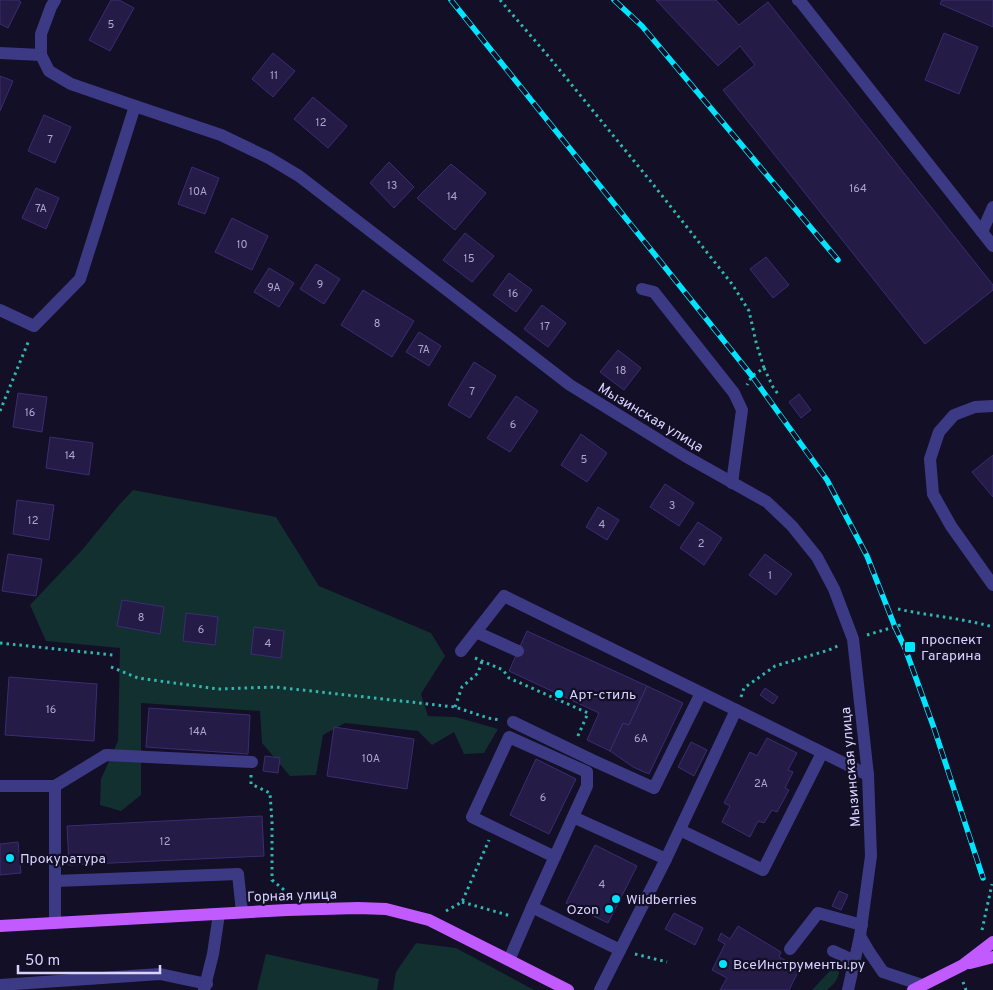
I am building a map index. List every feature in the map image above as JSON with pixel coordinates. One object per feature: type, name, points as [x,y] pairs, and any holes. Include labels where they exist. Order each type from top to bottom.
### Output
[{"type":"main road","name":"Горная улица","points":[[0,926],[242,912],[358,908],[386,909],[429,920],[568,990]]},
{"type":"main road","points":[[918,987],[963,965],[993,942]]},
{"type":"main road","points":[[963,965],[990,960]]},
{"type":"street","points":[[0,53],[41,55],[41,34],[55,0]]},
{"type":"street","points":[[798,0],[993,246]]},
{"type":"street","name":"Мызинская улица","points":[[41,55],[49,70],[71,84],[221,135],[269,158],[299,176],[570,385],[686,456],[767,502],[792,526],[817,557],[834,589],[853,639],[868,775],[871,856],[861,931],[848,990]]},
{"type":"street","points":[[0,310],[34,326],[80,279],[135,106]]},
{"type":"street","points":[[982,232],[993,208]]},
{"type":"street","points":[[642,289],[654,292],[734,393],[742,410],[732,483]]},
{"type":"street","points":[[993,406],[975,407],[954,415],[939,432],[930,459],[933,494],[951,526],[993,584]]},
{"type":"street","points":[[461,651],[504,596],[868,775]]},
{"type":"street","points":[[476,632],[518,651]]},
{"type":"street","points":[[513,722],[654,788],[701,693]]},
{"type":"street","points":[[600,990],[666,859],[736,710]]},
{"type":"street","points":[[509,960],[587,786],[587,772],[509,737],[472,817],[555,857]]},
{"type":"street","points":[[680,830],[763,870],[822,753]]},
{"type":"street","points":[[0,786],[54,786],[106,755],[252,762]]},
{"type":"street","points":[[54,786],[55,923]]},
{"type":"street","points":[[573,817],[666,859]]},
{"type":"street","points":[[55,881],[238,874],[242,912]]},
{"type":"street","points":[[532,907],[620,950]]},
{"type":"street","points":[[790,948],[818,913],[861,931],[870,953],[884,972],[918,987]]},
{"type":"street","points":[[0,985],[160,974],[205,987],[213,954],[219,914]]},
{"type":"street","points":[[833,951],[855,961]]},
{"type":"path","points":[[500,0],[652,183],[732,284],[749,311],[764,368],[778,394]]},
{"type":"path","points":[[0,411],[34,326]]},
{"type":"path","points":[[742,410],[746,386],[752,376],[764,368]]},
{"type":"path","points":[[898,608],[993,627]]},
{"type":"path","points":[[886,630],[904,624]]},
{"type":"path","points":[[736,710],[744,688],[775,666],[829,650],[853,639]]},
{"type":"path","points":[[0,643],[113,655]]},
{"type":"path","points":[[461,651],[503,670],[508,678],[588,713],[575,742]]},
{"type":"path","points":[[455,707],[462,687],[478,673],[482,661]]},
{"type":"path","points":[[111,667],[138,678],[218,689],[276,687],[455,707],[488,718],[513,722]]},
{"type":"path","points":[[252,762],[251,784],[270,793],[272,880],[289,895]]},
{"type":"path","points":[[429,920],[462,902],[494,828]]},
{"type":"path","points":[[982,931],[992,884]]},
{"type":"path","points":[[462,902],[526,920]]},
{"type":"path","points":[[620,950],[667,962]]},
{"type":"green space","points":[[133,490],[276,517],[319,586],[431,633],[445,656],[421,694],[428,716],[456,717],[498,729],[484,753],[464,754],[454,732],[432,745],[418,731],[345,723],[323,735],[316,775],[290,776],[262,743],[260,711],[141,703],[141,795],[121,811],[100,805],[101,779],[118,741],[120,648],[46,641],[30,605],[82,550]]},
{"type":"green space","points":[[416,943],[456,948],[534,990],[393,990],[396,972]]},
{"type":"green space","points":[[266,954],[379,979],[377,990],[257,990]]},
{"type":"green space","points":[[840,960],[839,974],[834,984],[827,990],[812,990]]},
{"type":"building","points":[[0,0],[18,0],[21,2],[8,28],[0,24]]},
{"type":"building","points":[[111,0],[119,0],[134,8],[110,51],[89,40]]},
{"type":"building","points":[[656,0],[716,0],[739,25],[768,2],[993,285],[993,290],[925,344],[723,90],[755,65],[740,46],[718,66]]},
{"type":"building","points":[[942,0],[993,0],[993,27],[940,4]]},
{"type":"building","points":[[944,33],[978,47],[959,94],[925,80]]},
{"type":"building","points":[[273,53],[295,71],[273,97],[252,79]]},
{"type":"building","points":[[0,76],[13,81],[0,111]]},
{"type":"building","points":[[313,97],[347,126],[328,148],[294,119]]},
{"type":"building","points":[[44,115],[71,127],[55,163],[28,151]]},
{"type":"building","points":[[389,162],[414,187],[394,208],[370,183]]},
{"type":"building","points":[[451,164],[486,193],[455,230],[417,198]]},
{"type":"building","points":[[192,167],[219,178],[205,214],[178,204]]},
{"type":"building","points":[[36,188],[59,198],[46,229],[22,218]]},
{"type":"building","points":[[232,218],[268,236],[252,270],[215,252]]},
{"type":"building","points":[[465,233],[494,256],[472,282],[443,260]]},
{"type":"building","points":[[766,257],[789,285],[773,298],[750,269]]},
{"type":"building","points":[[316,264],[340,279],[324,304],[300,289]]},
{"type":"building","points":[[269,268],[294,283],[279,307],[254,292]]},
{"type":"building","points":[[509,273],[532,290],[516,312],[493,295]]},
{"type":"building","points":[[363,290],[414,321],[392,357],[341,325]]},
{"type":"building","points":[[542,305],[566,323],[548,347],[524,329]]},
{"type":"building","points":[[419,332],[441,346],[429,366],[406,352]]},
{"type":"building","points":[[618,350],[641,368],[624,390],[600,372]]},
{"type":"building","points":[[474,362],[496,376],[470,418],[448,405]]},
{"type":"building","points":[[18,393],[47,397],[42,432],[13,427]]},
{"type":"building","points":[[799,394],[811,410],[801,418],[789,402]]},
{"type":"building","points":[[516,396],[538,411],[510,452],[487,438]]},
{"type":"building","points":[[581,434],[607,453],[587,482],[561,465]]},
{"type":"building","points":[[50,437],[93,443],[89,475],[46,468]]},
{"type":"building","points":[[993,455],[993,497],[972,472]]},
{"type":"building","points":[[665,484],[694,503],[679,526],[650,507]]},
{"type":"building","points":[[17,500],[54,505],[49,540],[13,534]]},
{"type":"building","points":[[598,507],[619,520],[607,540],[586,527]]},
{"type":"building","points":[[698,522],[722,538],[704,565],[680,548]]},
{"type":"building","points":[[8,554],[42,559],[36,596],[2,591]]},
{"type":"building","points":[[765,554],[792,574],[776,595],[749,575]]},
{"type":"building","points":[[122,600],[164,607],[160,634],[117,626]]},
{"type":"building","points":[[186,613],[218,617],[215,645],[183,641]]},
{"type":"building","points":[[254,627],[284,631],[281,658],[251,654]]},
{"type":"building","points":[[527,631],[647,686],[629,725],[623,723],[610,751],[587,740],[599,713],[509,671]]},
{"type":"building","points":[[9,677],[97,684],[94,741],[5,735]]},
{"type":"building","points":[[647,686],[683,703],[649,774],[633,767],[610,751],[623,723],[629,725]]},
{"type":"building","points":[[765,688],[778,697],[773,704],[760,695]]},
{"type":"building","points":[[149,708],[250,715],[248,754],[146,747]]},
{"type":"building","points":[[334,727],[414,739],[407,789],[327,776]]},
{"type":"building","points":[[767,738],[797,753],[788,770],[793,772],[785,788],[789,790],[777,812],[772,810],[764,823],[758,821],[750,837],[722,822],[730,806],[724,803],[750,752],[757,756]]},
{"type":"building","points":[[691,742],[707,750],[694,776],[678,767]]},
{"type":"building","points":[[265,756],[280,758],[278,773],[263,771]]},
{"type":"building","points":[[536,759],[576,779],[549,834],[510,815]]},
{"type":"building","points":[[262,816],[264,856],[69,865],[67,826]]},
{"type":"building","name":"Прокуратура","points":[[18,842],[21,873],[0,875],[0,844]]},
{"type":"building","points":[[595,845],[637,866],[608,923],[566,903]]},
{"type":"building","points":[[839,891],[848,895],[841,910],[832,906]]},
{"type":"building","points":[[674,913],[703,928],[695,945],[665,929]]},
{"type":"building","points":[[738,926],[781,952],[779,957],[800,968],[789,990],[720,990],[727,978],[712,970],[725,944],[718,940],[721,933],[730,939]]},
{"type":"railway","points":[[451,0],[752,376],[827,480],[867,556],[905,648],[934,728],[983,878]]},
{"type":"railway","points":[[614,0],[642,26],[838,260]]},
{"type":"place","name":"проспект Гагарина","points":[[910,647]]},
{"type":"place","name":"Арт-стиль","points":[[559,694]]},
{"type":"place","name":"Прокуратура","points":[[10,858]]},
{"type":"place","name":"Wildberries","points":[[616,899]]},
{"type":"place","name":"Ozon","points":[[609,909]]},
{"type":"place","name":"ВсеИнструменты.ру","points":[[723,964]]}]
